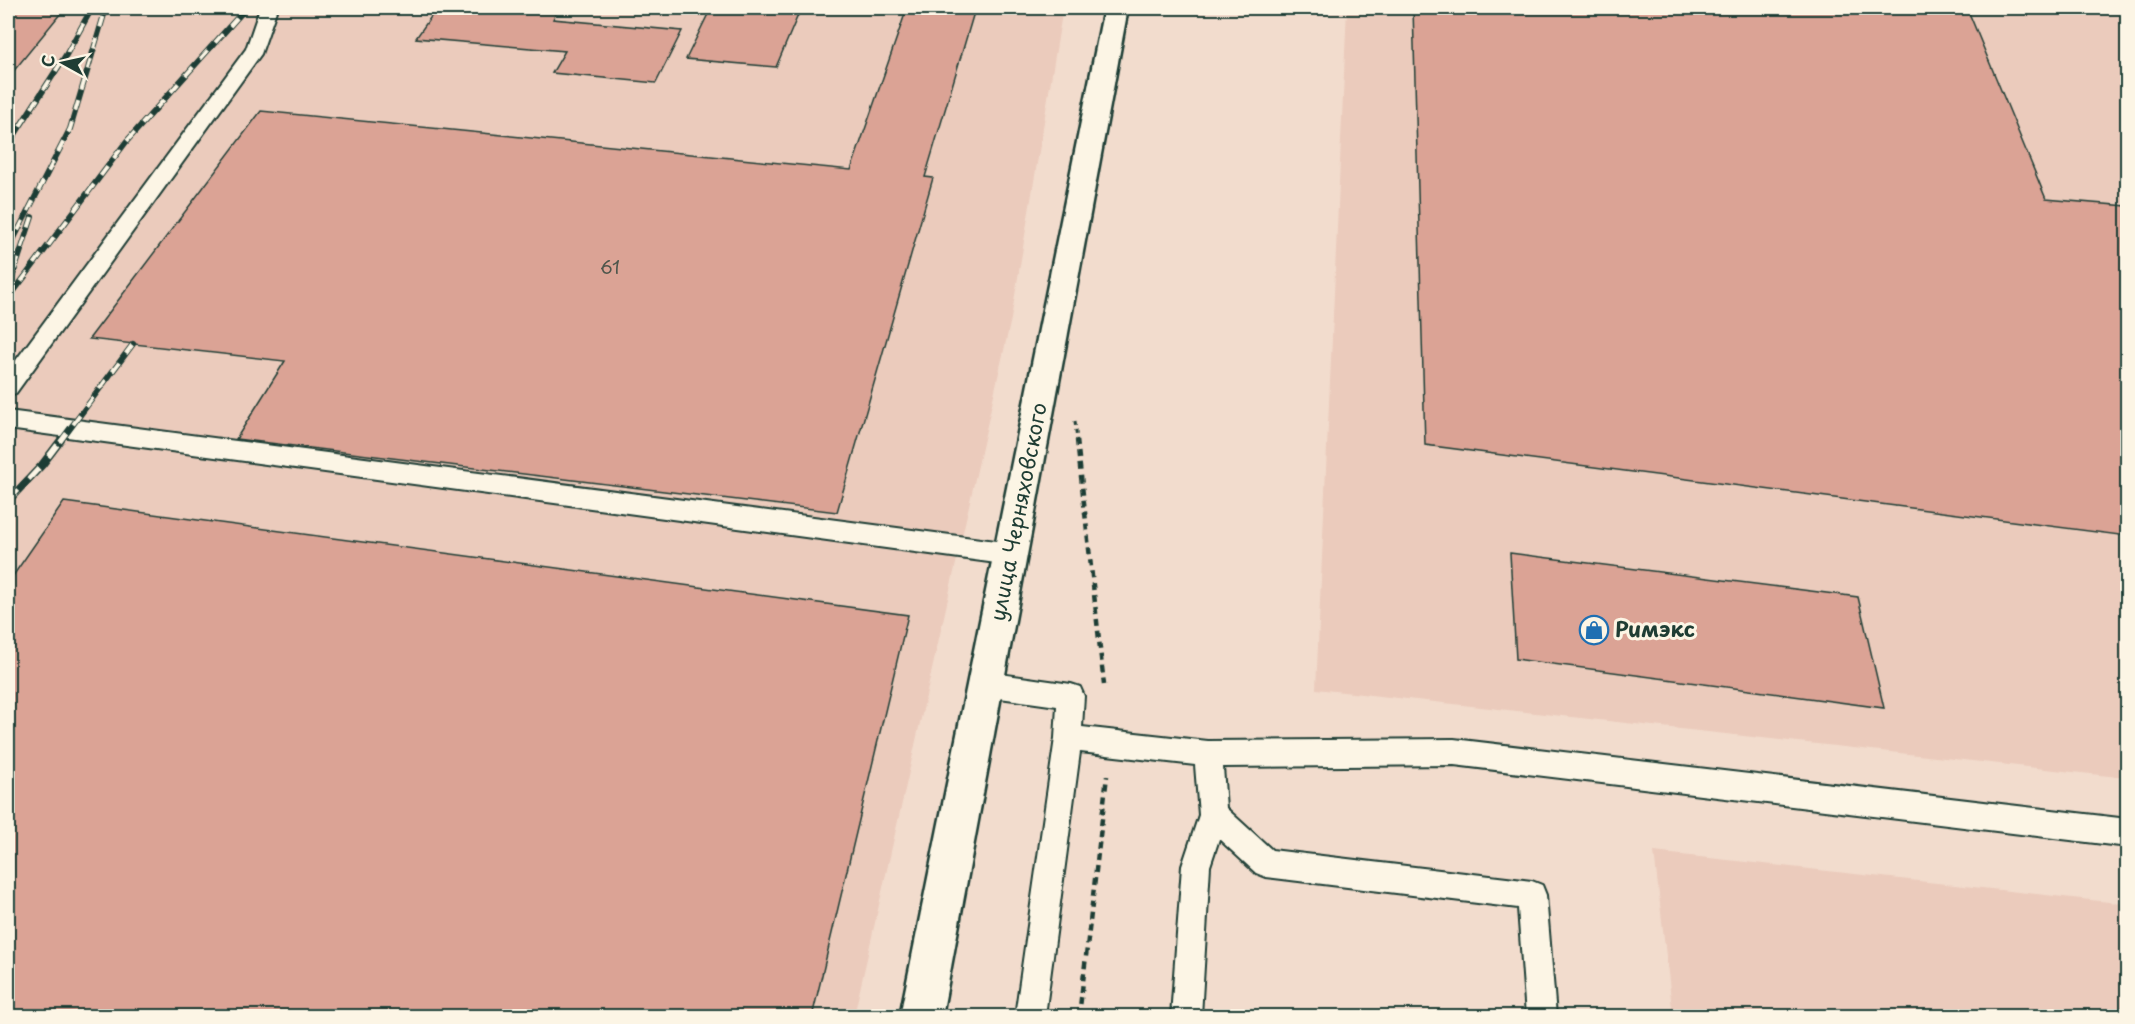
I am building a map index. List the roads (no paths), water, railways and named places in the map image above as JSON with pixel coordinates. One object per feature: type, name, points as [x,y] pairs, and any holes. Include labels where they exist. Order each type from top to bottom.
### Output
[{"type":"street","name":"улица Черняховского","points":[[921,1017],[1116,8]]},
{"type":"lane","points":[[8,387],[255,50],[268,8]]},
{"type":"lane","points":[[8,420],[1011,554]]},
{"type":"lane","points":[[985,684],[1071,696],[1068,738],[1030,1017]]},
{"type":"lane","points":[[1068,738],[1208,754],[1454,752],[2127,833]]},
{"type":"lane","points":[[1186,1017],[1196,866],[1213,815],[1208,754]]},
{"type":"lane","points":[[1213,815],[1266,864],[1532,895],[1541,1017]]},
{"type":"railway","points":[[8,145],[66,55],[92,8]]},
{"type":"railway","points":[[8,250],[70,129],[106,8]]},
{"type":"railway","points":[[8,299],[126,142],[246,8]]},
{"type":"railway","points":[[8,290],[32,217]]},
{"type":"railway","points":[[60,442],[133,344]]},
{"type":"railway","points":[[8,501],[42,465],[61,440]]},
{"type":"place","name":"Римэкс","points":[[1594,630]]}]
